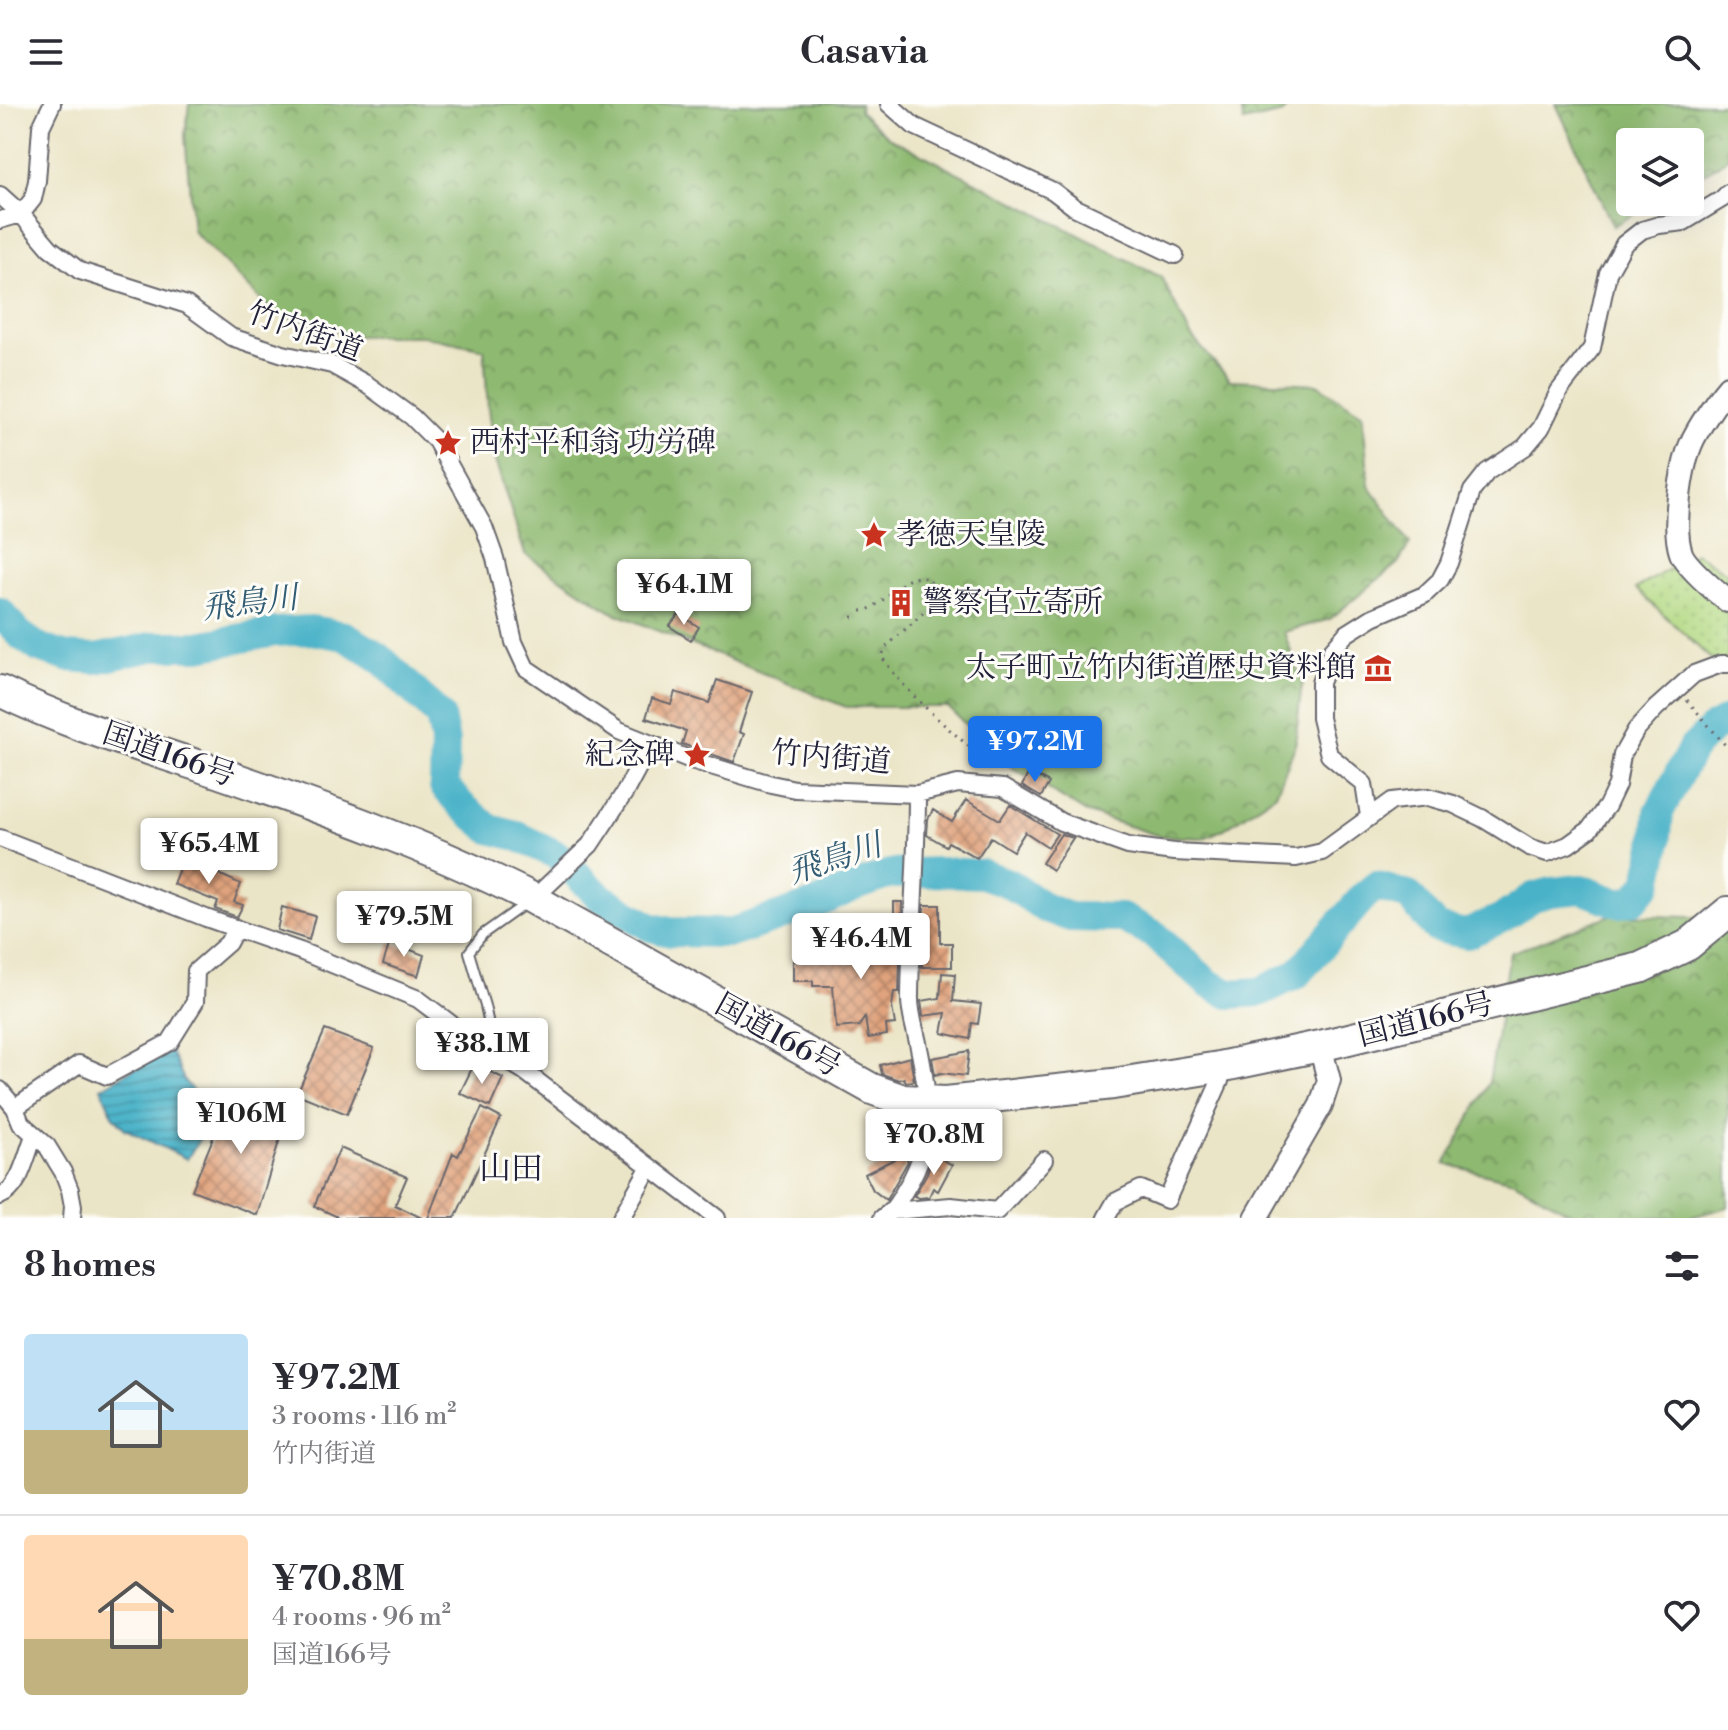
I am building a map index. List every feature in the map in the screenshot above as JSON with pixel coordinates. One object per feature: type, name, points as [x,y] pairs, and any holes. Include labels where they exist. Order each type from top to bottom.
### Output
[{"type":"highway","name":"国道166号","points":[[0,691],[136,745],[338,813],[469,867],[533,899],[872,1089],[903,1100],[946,1102],[1113,1084],[1219,1067],[1320,1046],[1640,968],[1688,945],[1728,912]]},
{"type":"street","points":[[0,220],[21,214],[33,199],[41,127],[52,104]]},
{"type":"street","points":[[889,104],[914,126],[1053,191],[1074,207],[1175,255]]},
{"type":"street","points":[[1369,816],[1364,784],[1329,755],[1320,718],[1320,683],[1332,650],[1346,634],[1373,617],[1424,595],[1440,580],[1449,563],[1472,491],[1487,472],[1525,447],[1541,428],[1559,391],[1592,348],[1608,273],[1624,244],[1642,230],[1684,222],[1728,193]]},
{"type":"street","name":"竹内街道","points":[[0,195],[50,248],[80,271],[187,305],[231,337],[283,354],[332,365],[368,385],[412,417],[436,441],[484,527],[495,558],[514,642],[526,668],[619,731],[650,745],[771,784],[795,789],[917,794],[958,784],[1003,788],[1061,822],[1128,846],[1174,852],[1296,858],[1322,852],[1392,801],[1428,797],[1453,804],[1529,847],[1547,853],[1568,845],[1589,830],[1607,806],[1617,785],[1622,755],[1636,730],[1656,708],[1694,674],[1728,664]]},
{"type":"street","points":[[1728,387],[1691,442],[1676,522],[1681,555],[1728,601]]},
{"type":"street","points":[[533,899],[590,845],[625,792],[650,745]]},
{"type":"street","points":[[888,1214],[918,1167],[926,1143],[928,1100],[909,1000],[917,858],[917,794]]},
{"type":"street","points":[[0,838],[418,999],[467,1036],[524,1071],[717,1218]]},
{"type":"street","points":[[15,1108],[79,1064],[107,1076],[170,1042],[195,1002],[196,971],[228,943],[236,928]]},
{"type":"street","points":[[1256,1218],[1321,1105],[1329,1080],[1320,1046]]},
{"type":"street","points":[[1106,1218],[1115,1202],[1141,1189],[1167,1200],[1220,1081],[1219,1067]]},
{"type":"street","points":[[0,1090],[15,1108],[21,1123],[47,1146],[63,1172],[73,1206],[72,1218]]},
{"type":"street","points":[[0,1196],[15,1186],[34,1136]]},
{"type":"street","points":[[888,1214],[951,1206],[999,1215],[1044,1160]]},
{"type":"street","points":[[621,1218],[649,1168]]},
{"type":"lane","points":[[495,1053],[469,952],[483,934],[533,899]]},
{"type":"path","points":[[861,611],[869,610],[905,581],[915,578],[931,581],[937,589],[936,601],[885,648],[882,657],[922,703],[973,750],[972,784]]},
{"type":"path","points":[[1678,689],[1726,746]]},
{"type":"green space","points":[[189,104],[860,104],[859,111],[888,137],[1161,277],[1191,336],[1230,380],[1317,384],[1363,414],[1369,486],[1410,543],[1398,563],[1330,619],[1284,632],[1302,683],[1295,746],[1276,794],[1224,829],[1204,838],[1159,836],[1085,812],[1002,761],[948,707],[846,707],[610,611],[525,554],[493,454],[484,349],[423,336],[358,336],[275,314],[193,231],[185,135]]},
{"type":"green space","points":[[1241,104],[1289,104],[1283,113],[1243,122]]},
{"type":"green space","points":[[1556,104],[1728,104],[1728,157],[1704,173],[1704,128],[1616,128],[1616,216],[1630,216],[1613,226]]},
{"type":"green space","points":[[1696,553],[1728,574],[1728,664],[1710,658],[1636,589]]},
{"type":"green space","points":[[1611,915],[1728,918],[1728,1207],[1688,1218],[1580,1218],[1514,1181],[1445,1164],[1489,1083],[1510,953]]},
{"type":"water","points":[[169,1048],[185,1082],[214,1115],[187,1159],[125,1129],[113,1115],[101,1088]]},
{"type":"building","points":[[679,614],[699,627],[691,640],[669,626]]},
{"type":"building","points":[[717,680],[752,692],[739,732],[744,734],[734,762],[682,744],[686,731],[646,718],[652,698],[671,704],[675,692],[709,703]]},
{"type":"building","points":[[1029,772],[1049,783],[1041,797],[1022,786]]},
{"type":"building","points":[[966,800],[1000,820],[1010,805],[1057,834],[1048,847],[1025,832],[1013,851],[991,837],[977,858],[948,842],[946,846],[927,835],[928,819],[933,810],[952,822]]},
{"type":"building","points":[[1061,834],[1073,838],[1052,870],[1042,863]]},
{"type":"building","points":[[183,858],[241,884],[234,902],[243,905],[237,917],[215,909],[218,902],[173,884]]},
{"type":"building","points":[[894,902],[902,902],[899,992],[894,992],[892,1007],[895,1024],[886,1025],[887,1035],[868,1038],[865,1017],[859,1026],[836,1028],[833,986],[813,986],[813,981],[793,981],[793,961],[813,961],[813,955],[855,955],[855,949],[879,950],[879,930],[894,930]]},
{"type":"building","points":[[924,905],[940,905],[940,943],[952,943],[952,967],[922,967]]},
{"type":"building","points":[[282,907],[315,916],[309,940],[277,930]]},
{"type":"building","points":[[390,942],[424,955],[418,976],[383,964]]},
{"type":"building","points":[[942,973],[955,974],[953,1001],[981,1004],[978,1024],[972,1023],[970,1039],[942,1033],[946,1013],[923,1016],[921,1001],[940,998]]},
{"type":"building","points":[[325,1030],[374,1048],[347,1114],[297,1094]]},
{"type":"building","points":[[969,1051],[966,1076],[935,1075],[932,1058]]},
{"type":"building","points":[[910,1057],[914,1081],[906,1082],[904,1078],[899,1080],[882,1074],[880,1065]]},
{"type":"building","points":[[474,1064],[503,1078],[490,1107],[460,1093]]},
{"type":"building","points":[[230,1096],[286,1118],[257,1215],[192,1190]]},
{"type":"building","points":[[482,1108],[501,1118],[455,1218],[428,1218],[453,1153],[458,1156]]},
{"type":"building","points":[[340,1148],[407,1177],[395,1205],[422,1218],[340,1218],[314,1206]]},
{"type":"building","points":[[904,1154],[908,1161],[886,1200],[873,1190],[865,1174]]},
{"type":"building","points":[[933,1154],[952,1165],[938,1191],[933,1188],[929,1197],[919,1198],[914,1196]]},
{"type":"waterway","name":"飛鳥川","points":[[0,612],[19,634],[39,648],[67,657],[96,659],[156,646],[199,646],[275,632],[311,630],[345,636],[380,658],[440,716],[445,742],[444,786],[462,806],[490,829],[517,836],[557,855],[600,897],[650,927],[670,932],[730,933],[816,904],[890,874],[982,874],[1008,883],[1045,908],[1070,917],[1122,918],[1155,935],[1209,984],[1229,994],[1260,992],[1297,974],[1376,886],[1409,896],[1436,928],[1467,934],[1504,917],[1533,897],[1552,892],[1581,889],[1618,903],[1634,900],[1648,883],[1659,812],[1692,749],[1713,728],[1728,720]]},
{"type":"place","name":"西村平和翁 功労碑","points":[[448,443]]},
{"type":"place","name":"孝徳天皇陵","points":[[874,535]]},
{"type":"place","name":"警察官立寄所","points":[[901,603]]},
{"type":"place","name":"太子町立竹内街道歴史資料館","points":[[1378,668]]},
{"type":"place","name":"紀念碑","points":[[697,755]]},
{"type":"district","name":"山田","points":[[511,1169]]}]
